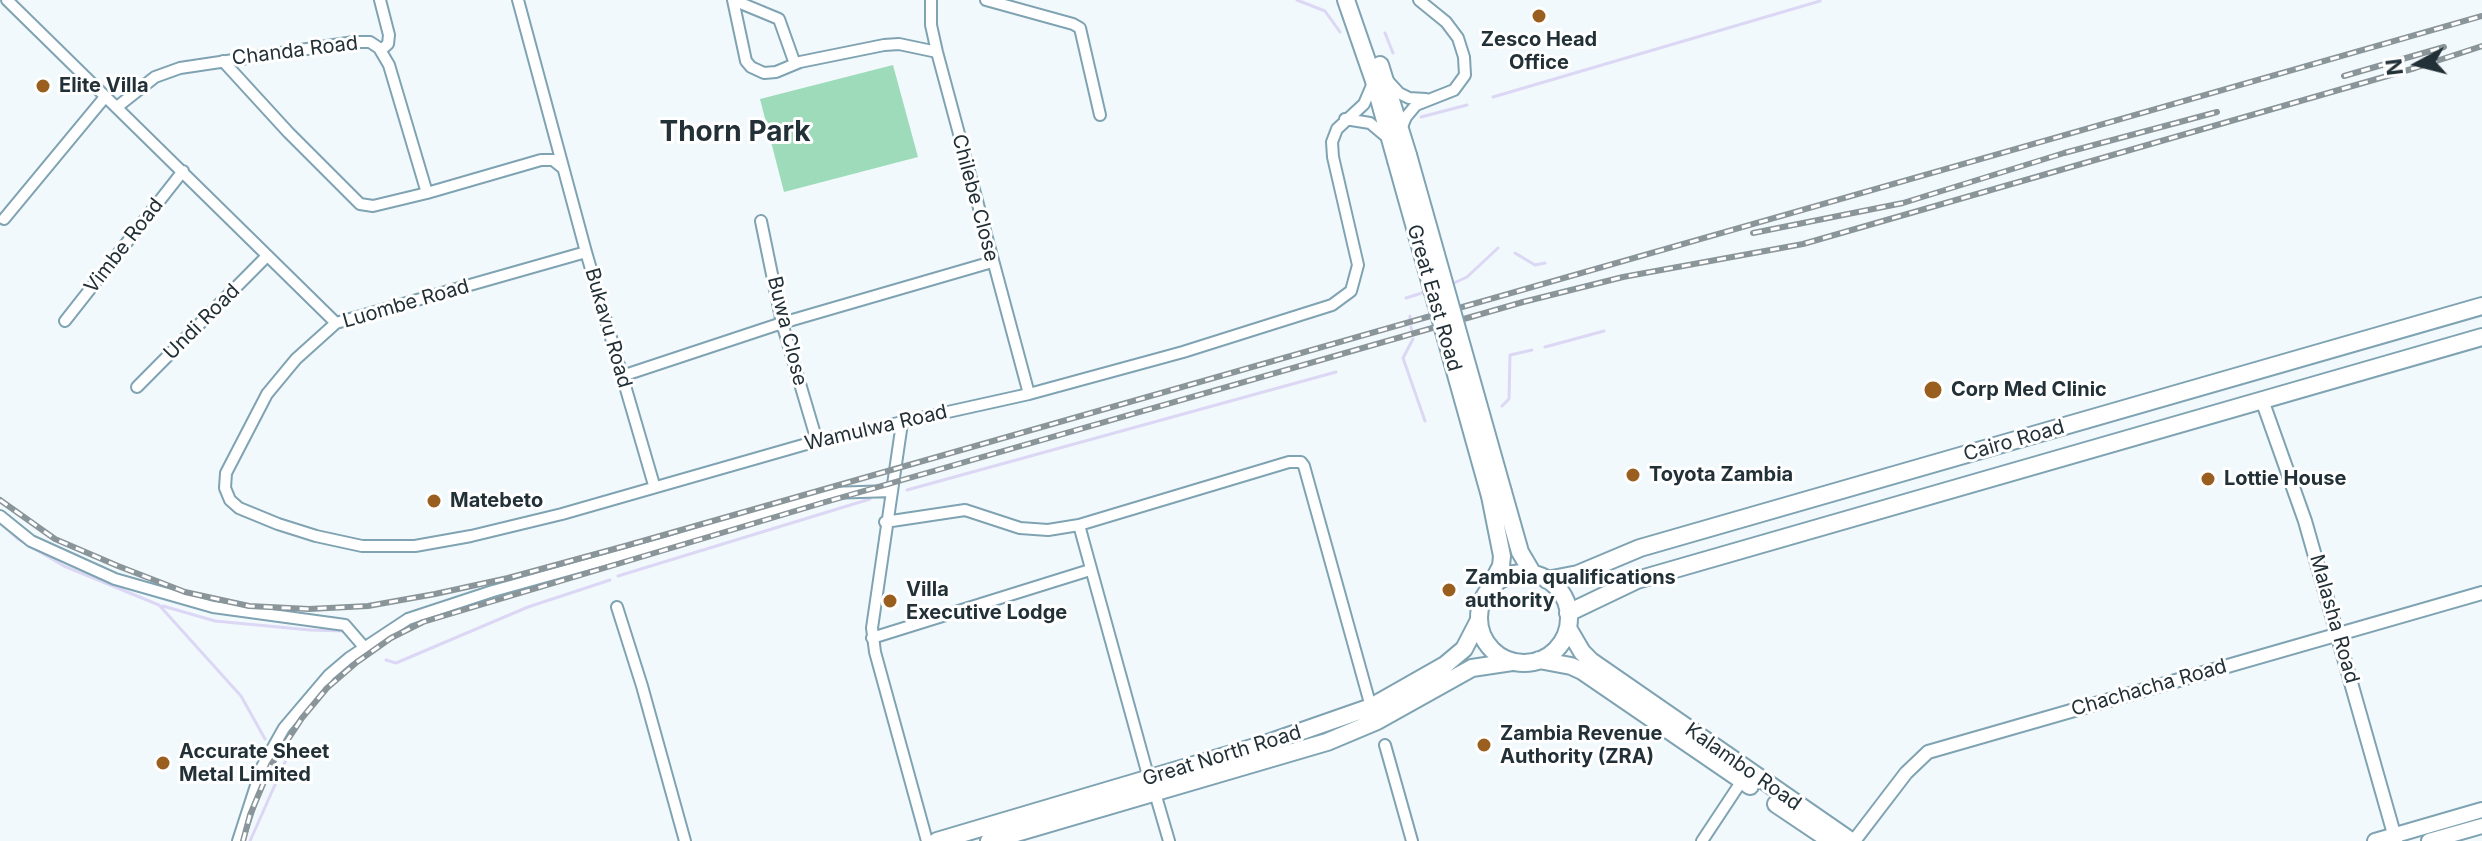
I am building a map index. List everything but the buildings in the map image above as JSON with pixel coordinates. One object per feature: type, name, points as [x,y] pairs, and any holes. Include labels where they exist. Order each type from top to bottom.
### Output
[{"type":"main road","name":"Great East Road","points":[[1346,0],[1378,77]]},
{"type":"main road","name":"Great East Road","points":[[1356,0],[1497,494],[1520,552],[1540,577]]},
{"type":"main road","name":"Cairo Road","points":[[1540,577],[1578,574],[1640,548],[2482,306]]},
{"type":"main road","points":[[2443,317],[2439,333],[2451,345]]},
{"type":"main road","points":[[2417,324],[2428,336],[2429,345],[2425,353]]},
{"type":"main road","name":"Cairo Road","points":[[1568,620],[1637,580],[2482,337]]},
{"type":"main road","points":[[2135,406],[2131,421],[2135,429],[2143,434]]},
{"type":"main road","points":[[2108,413],[2120,424],[2117,442]]},
{"type":"main road","name":"Great East Road","points":[[1485,595],[1502,562],[1497,494]]},
{"type":"main road","points":[[1820,496],[1816,511],[1828,525]]},
{"type":"main road","points":[[1794,504],[1805,514],[1806,524],[1802,532]]},
{"type":"main road","points":[[1519,574],[1540,577],[1562,594],[1568,620],[1562,642],[1552,653],[1539,660],[1512,662],[1500,656],[1481,635],[1478,622],[1485,595],[1505,577],[1519,574]]},
{"type":"main road","name":"Kalambo Road","points":[[1568,620],[1582,652],[1591,661],[1831,841]]},
{"type":"main road","name":"Great North Road","points":[[989,841],[1371,707],[1445,665],[1464,649],[1478,622]]},
{"type":"main road","name":"Kalambo Road","points":[[1539,660],[1582,671],[1852,841]]},
{"type":"main road","name":"Great North Road","points":[[937,841],[1327,742],[1377,721],[1472,668],[1512,662]]},
{"type":"main road","points":[[2375,841],[2395,838],[2482,810]]},
{"type":"main road","points":[[2429,841],[2482,826]]},
{"type":"street","points":[[7,0],[336,323]]},
{"type":"street","points":[[380,0],[389,35],[388,44],[381,50]]},
{"type":"street","name":"Bukavu Road","points":[[518,0],[534,67],[654,485]]},
{"type":"street","points":[[733,0],[745,56],[751,67],[770,73],[795,64],[891,44],[937,52]]},
{"type":"street","points":[[733,0],[779,19],[795,64]]},
{"type":"street","name":"Chilebe Close","points":[[931,0],[929,11],[937,52],[1029,394]]},
{"type":"street","points":[[986,0],[1080,28],[1100,115]]},
{"type":"street","points":[[1345,119],[1370,123],[1395,134],[1411,108],[1460,85],[1465,75],[1458,38],[1446,22],[1419,0]]},
{"type":"street","name":"Chanda Road","points":[[117,107],[147,82],[162,74],[223,61],[370,42],[381,50],[389,65],[427,193]]},
{"type":"street","points":[[223,61],[355,201],[373,206],[541,160],[553,160],[564,170]]},
{"type":"street","points":[[1378,77],[1409,98],[1428,99]]},
{"type":"street","name":"Wamulwa Road","points":[[227,495],[239,508],[303,532],[362,546],[388,548],[471,536],[562,514],[654,485],[817,441],[1029,394],[1183,352],[1332,305],[1351,291],[1358,265],[1332,149],[1334,136],[1345,119],[1364,104],[1378,77]]},
{"type":"street","points":[[4,219],[105,97]]},
{"type":"street","name":"Vimbe Road","points":[[65,321],[183,171]]},
{"type":"street","name":"Buwa Close","points":[[761,221],[782,323],[817,441]]},
{"type":"street","name":"Luombe Road","points":[[227,495],[226,473],[267,394],[296,359],[336,323],[586,252]]},
{"type":"street","name":"Undi Road","points":[[137,387],[266,257]]},
{"type":"street","points":[[622,376],[782,323],[992,262]]},
{"type":"street","name":"Malasha Road","points":[[2262,400],[2305,521],[2395,838]]},
{"type":"street","points":[[902,423],[885,522],[872,638],[927,841]]},
{"type":"street","points":[[885,522],[965,510],[1020,528],[1048,530],[1079,525],[1289,462],[1301,462],[1371,707]]},
{"type":"street","points":[[238,841],[262,767],[284,728],[329,675],[364,647],[408,619],[493,591],[829,493],[892,491]]},
{"type":"street","points":[[0,516],[31,541],[115,579],[213,607],[345,625],[364,647]]},
{"type":"street","points":[[1079,525],[1169,841]]},
{"type":"street","points":[[872,638],[1090,570]]},
{"type":"street","name":"Chachacha Road","points":[[1852,841],[1906,773],[1928,752],[2482,593]]},
{"type":"street","points":[[617,607],[685,841]]},
{"type":"street","points":[[1385,745],[1412,841]]},
{"type":"street","points":[[1702,841],[1745,776]]},
{"type":"green space","points":[[893,65],[918,157],[784,192],[760,99]]},
{"type":"waterway","points":[[1297,0],[1325,11],[1340,32]]},
{"type":"waterway","points":[[1493,97],[1820,1]]},
{"type":"waterway","points":[[1385,33],[1393,53]]},
{"type":"waterway","points":[[1421,117],[1467,105]]},
{"type":"waterway","points":[[1452,284],[1467,277],[1498,248]]},
{"type":"waterway","points":[[1515,253],[1535,265],[1545,263]]},
{"type":"waterway","points":[[1406,298],[1425,292]]},
{"type":"waterway","points":[[1411,327],[1412,332]]},
{"type":"waterway","points":[[1545,347],[1604,331]]},
{"type":"waterway","points":[[1413,339],[1403,358],[1425,421]]},
{"type":"waterway","points":[[1502,406],[1509,399],[1510,355],[1532,350]]},
{"type":"waterway","points":[[907,490],[1336,372]]},
{"type":"waterway","points":[[618,576],[870,499]]},
{"type":"waterway","points":[[0,523],[18,539],[64,566],[159,605],[241,696],[265,739]]},
{"type":"waterway","points":[[386,660],[396,663],[528,607],[610,580]]},
{"type":"waterway","points":[[163,606],[215,621],[344,631]]},
{"type":"waterway","points":[[250,841],[286,760],[283,752]]},
{"type":"railway","points":[[0,500],[55,539],[118,566],[185,592],[249,606],[309,609],[368,606],[435,594],[625,546],[2482,16]]},
{"type":"railway","points":[[243,841],[250,815],[271,765],[302,718],[327,688],[357,662],[391,638],[423,622],[822,503],[1523,302],[1623,277],[1803,244],[2482,46]]},
{"type":"railway","points":[[2344,76],[2444,47]]},
{"type":"railway","points":[[1753,233],[1903,203],[2064,153],[2217,112]]},
{"type":"place","name":"Zesco Head Office","points":[[1539,16]]},
{"type":"place","name":"Elite Villa","points":[[43,86]]},
{"type":"place","name":"Corp Med Clinic","points":[[1933,390]]},
{"type":"place","name":"Toyota Zambia","points":[[1633,475]]},
{"type":"place","name":"Lottie House","points":[[2208,479]]},
{"type":"place","name":"Matebeto","points":[[434,501]]},
{"type":"place","name":"Zambia qualifications authority","points":[[1449,590]]},
{"type":"place","name":"Villa Executive Lodge","points":[[890,601]]},
{"type":"place","name":"Zambia Revenue Authority (ZRA)","points":[[1484,745]]},
{"type":"place","name":"Accurate Sheet Metal Limited","points":[[163,763]]},
{"type":"district","name":"Thorn Park","points":[[735,133]]}]
